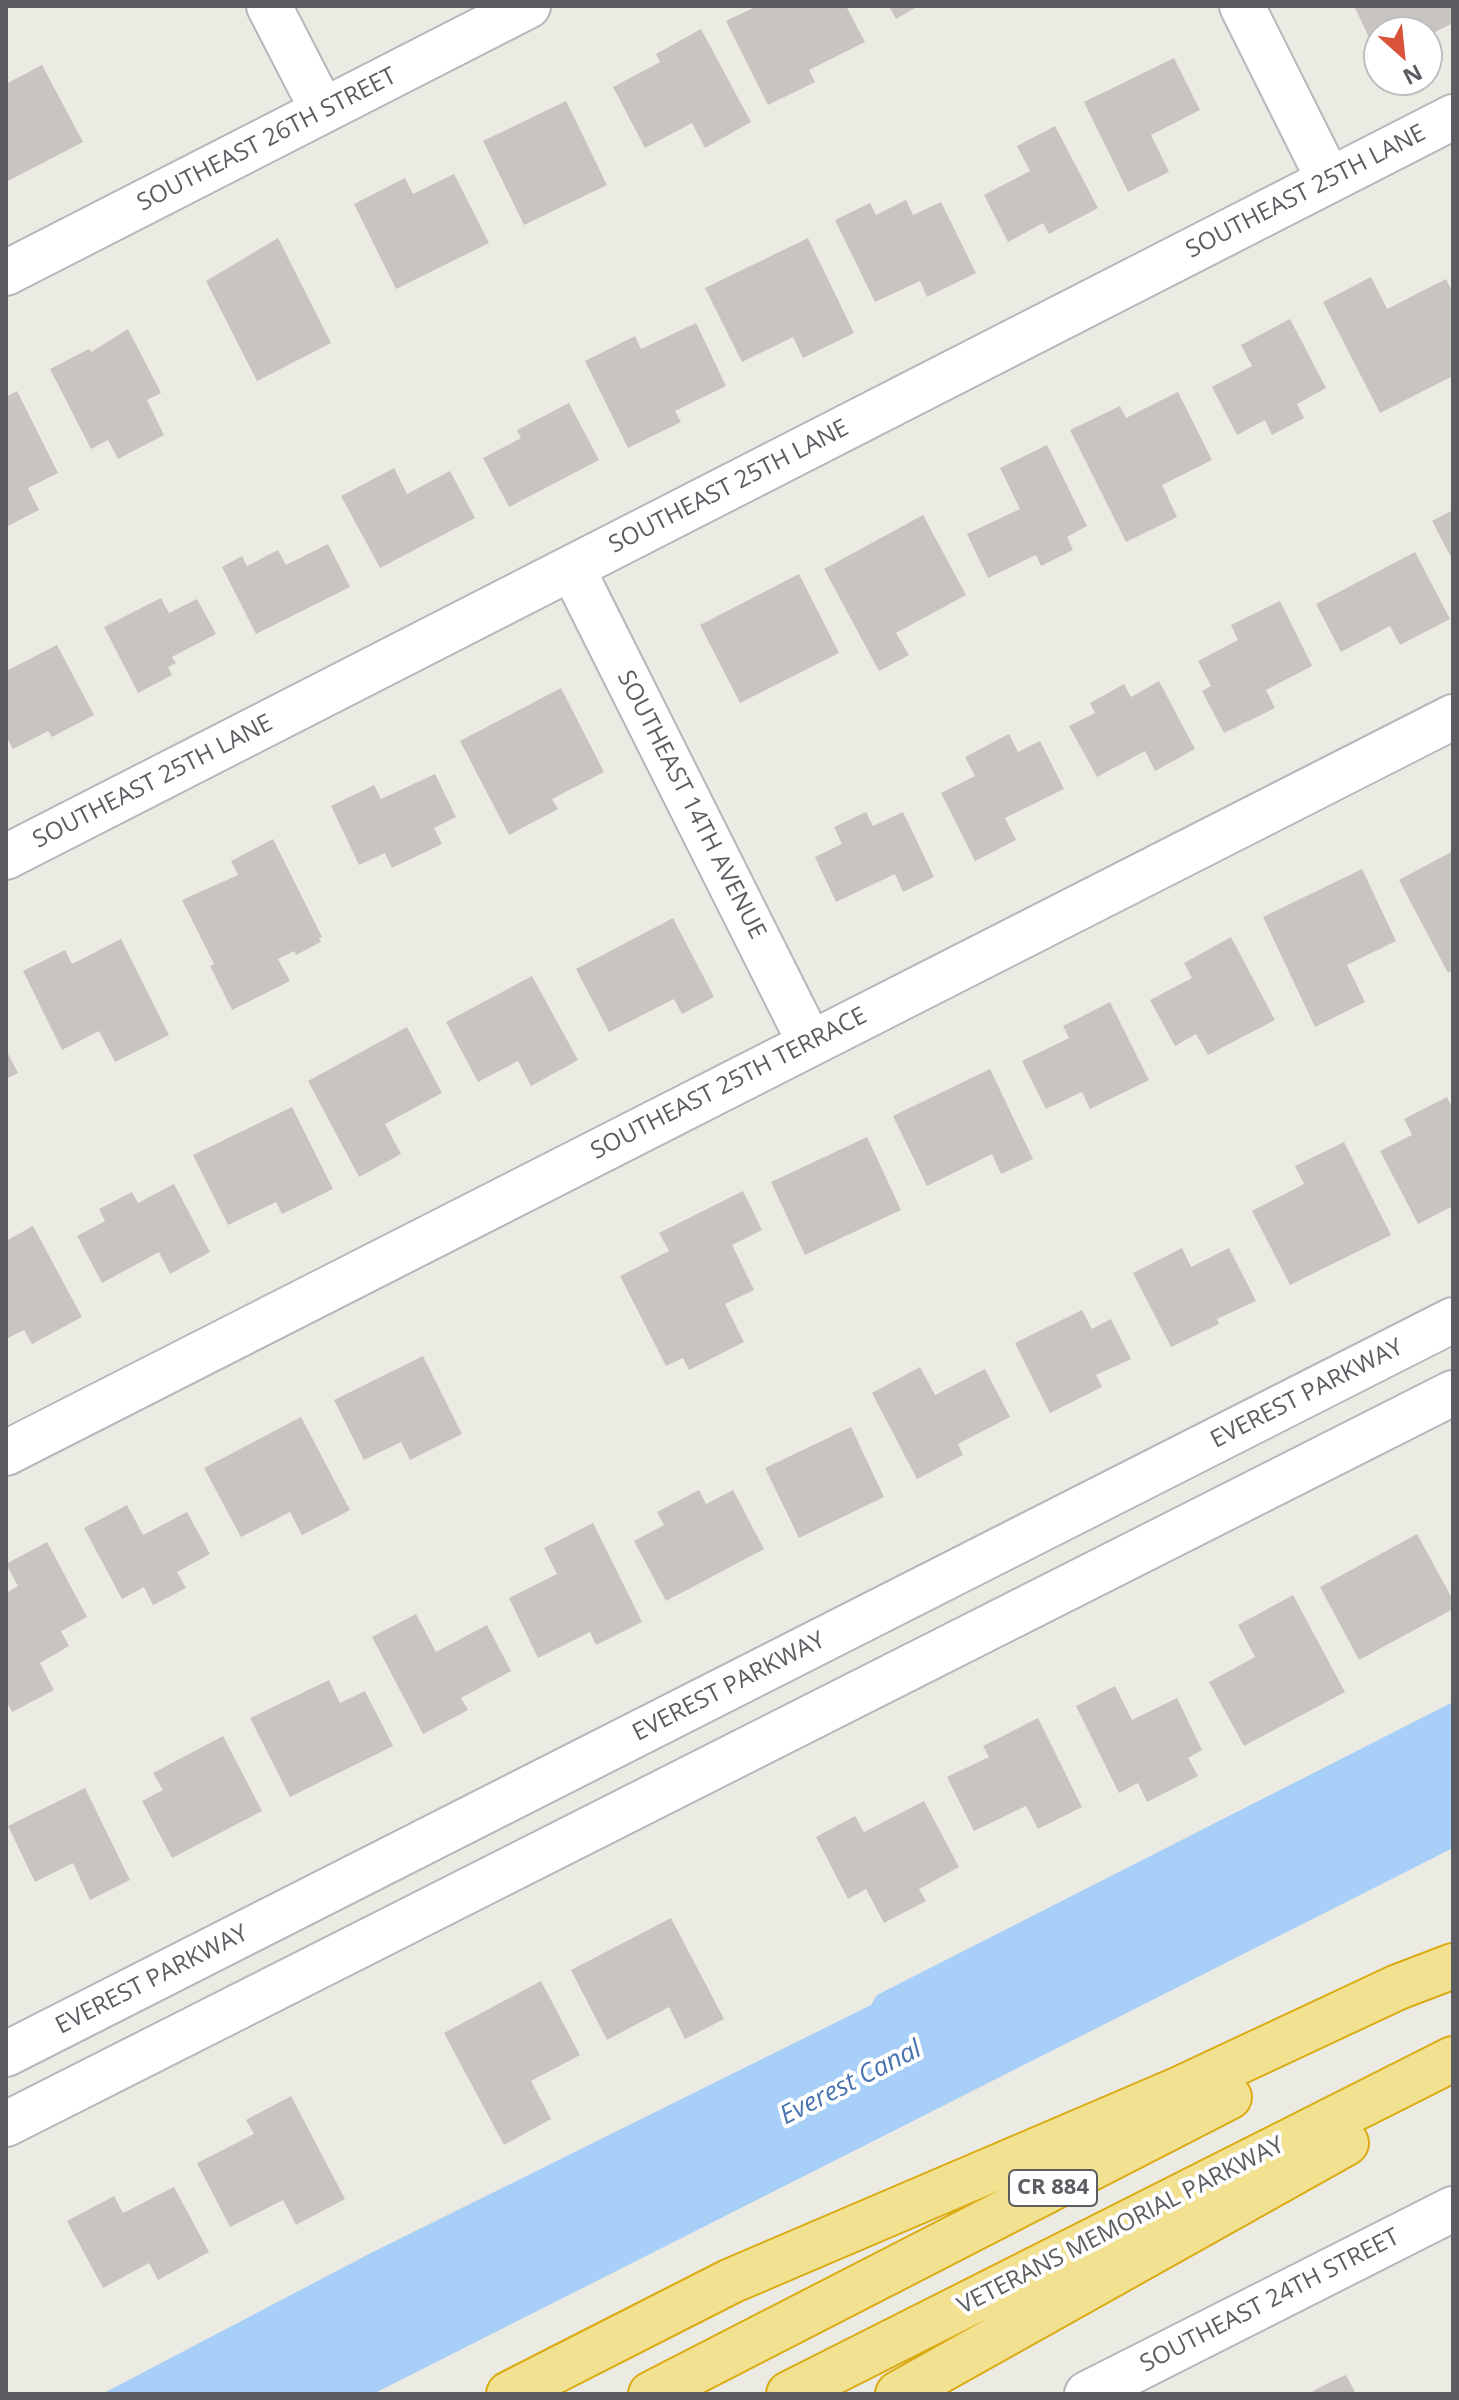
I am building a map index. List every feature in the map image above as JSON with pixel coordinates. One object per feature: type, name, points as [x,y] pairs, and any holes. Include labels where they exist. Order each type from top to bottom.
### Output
[{"type":"highway","points":[[509,2394],[731,2281],[1180,2089],[1398,1987],[1453,1966]]},
{"type":"highway","name":"CR 884","points":[[651,2394],[1256,2083],[1453,1976]]},
{"type":"highway","name":"VETERANS MEMORIAL PARKWAY","points":[[789,2394],[1453,2059]]},
{"type":"highway","points":[[898,2394],[1453,2083]]},
{"type":"street","points":[[269,6],[323,111]]},
{"type":"street","name":"SOUTHEAST 26TH STREET","points":[[6,273],[528,6]]},
{"type":"street","points":[[1242,6],[1329,180]]},
{"type":"street","name":"SOUTHEAST 25TH LANE","points":[[6,857],[1453,117]]},
{"type":"street","name":"SOUTHEAST 14TH AVENUE","points":[[572,568],[810,1043]]},
{"type":"street","name":"SOUTHEAST 25TH TERRACE","points":[[6,1453],[1453,717]]},
{"type":"street","name":"EVEREST PARKWAY","points":[[6,2054],[1453,1320]]},
{"type":"street","points":[[6,2124],[1453,1393]]},
{"type":"street","points":[[662,1721],[690,1779]]},
{"type":"street","name":"SOUTHEAST 24TH STREET","points":[[1087,2394],[1453,2209]]},
{"type":"water","name":"Everest Canal","points":[[1453,1702],[1453,1848],[373,2394],[102,2394],[369,2254],[871,2005],[877,1995]]},
{"type":"building","points":[[757,6],[846,6],[865,42],[809,70],[815,82],[768,105],[726,21]]},
{"type":"building","points":[[889,6],[919,6],[896,19]]},
{"type":"building","points":[[1354,6],[1453,6],[1453,23],[1443,28],[1443,16],[1363,16],[1363,25]]},
{"type":"building","points":[[701,29],[751,122],[705,148],[692,123],[645,148],[613,87],[660,62],[656,54]]},
{"type":"building","points":[[1174,58],[1200,110],[1151,135],[1169,172],[1128,192],[1084,102]]},
{"type":"building","points":[[42,65],[83,142],[6,182],[6,84]]},
{"type":"building","points":[[566,101],[607,185],[524,225],[483,141]]},
{"type":"building","points":[[1055,126],[1098,208],[1049,234],[1043,223],[1008,242],[984,195],[1030,171],[1017,146]]},
{"type":"building","points":[[454,174],[489,243],[396,289],[354,204],[405,178],[413,194]]},
{"type":"building","points":[[906,200],[913,215],[941,202],[976,273],[927,297],[920,281],[875,302],[835,220],[870,203],[876,215]]},
{"type":"building","points":[[278,238],[331,343],[257,381],[206,281]]},
{"type":"building","points":[[808,238],[854,333],[803,358],[793,337],[742,362],[705,288]]},
{"type":"building","points":[[1371,277],[1387,309],[1446,279],[1453,293],[1453,376],[1380,413],[1323,302]]},
{"type":"building","points":[[1290,319],[1326,388],[1297,404],[1304,418],[1272,435],[1265,420],[1237,435],[1212,387],[1252,366],[1241,345]]},
{"type":"building","points":[[696,323],[726,386],[675,411],[681,422],[628,448],[585,361],[635,336],[641,349]]},
{"type":"building","points":[[128,329],[161,393],[147,400],[164,435],[118,459],[108,440],[91,449],[50,369],[89,349],[91,352]]},
{"type":"building","points":[[17,391],[58,473],[28,488],[39,510],[6,527],[6,397]]},
{"type":"building","points":[[1178,392],[1212,460],[1162,485],[1177,517],[1126,542],[1070,430],[1120,406],[1126,418]]},
{"type":"building","points":[[569,403],[599,460],[509,507],[483,458],[521,438],[517,430]]},
{"type":"building","points":[[1047,445],[1087,526],[1067,537],[1073,550],[1041,566],[1036,555],[988,578],[967,534],[1020,509],[1000,468]]},
{"type":"building","points":[[394,468],[407,494],[450,471],[475,518],[380,568],[341,496]]},
{"type":"building","points":[[1453,510],[1453,561],[1432,521]]},
{"type":"building","points":[[923,515],[966,595],[896,633],[909,655],[879,671],[824,569]]},
{"type":"building","points":[[328,544],[350,587],[256,634],[222,567],[242,556],[247,566],[278,550],[286,565]]},
{"type":"building","points":[[1415,552],[1450,619],[1400,645],[1390,626],[1341,652],[1316,604]]},
{"type":"building","points":[[799,574],[839,653],[740,703],[700,625]]},
{"type":"building","points":[[161,598],[169,613],[197,599],[216,634],[172,657],[176,663],[168,667],[172,675],[138,693],[104,627]]},
{"type":"building","points":[[1280,601],[1312,666],[1266,690],[1275,708],[1224,733],[1202,691],[1211,686],[1198,661],[1238,640],[1231,625]]},
{"type":"building","points":[[57,645],[94,715],[52,737],[48,731],[13,749],[6,736],[6,671]]},
{"type":"building","points":[[1159,681],[1195,749],[1155,771],[1145,751],[1097,777],[1069,726],[1095,713],[1090,703],[1124,684],[1131,697]]},
{"type":"building","points":[[561,688],[604,772],[552,799],[558,809],[509,835],[460,741]]},
{"type":"building","points":[[1009,734],[1018,752],[1040,741],[1064,789],[1005,818],[1016,840],[975,861],[941,793],[975,776],[965,757]]},
{"type":"building","points":[[435,774],[456,817],[434,828],[442,844],[392,868],[385,853],[359,865],[331,806],[374,785],[381,799]]},
{"type":"building","points":[[866,812],[873,826],[903,812],[934,877],[903,892],[895,874],[836,902],[815,857],[842,844],[834,827]]},
{"type":"building","points":[[273,839],[322,937],[319,938],[321,942],[296,955],[294,951],[278,959],[290,981],[232,1010],[210,966],[214,964],[182,900],[238,875],[231,861]]},
{"type":"building","points":[[1453,851],[1453,970],[1448,973],[1399,880]]},
{"type":"building","points":[[1362,869],[1396,941],[1347,965],[1365,1002],[1315,1027],[1263,917]]},
{"type":"building","points":[[673,918],[714,997],[682,1014],[674,999],[609,1032],[576,969]]},
{"type":"building","points":[[1231,937],[1275,1020],[1208,1055],[1196,1034],[1175,1046],[1150,1000],[1192,978],[1184,963]]},
{"type":"building","points":[[121,939],[169,1035],[115,1062],[99,1031],[62,1050],[23,971],[65,950],[72,964]]},
{"type":"building","points":[[532,976],[578,1060],[531,1086],[518,1061],[478,1082],[446,1022]]},
{"type":"building","points":[[1110,1002],[1149,1080],[1090,1109],[1082,1092],[1046,1109],[1022,1061],[1069,1038],[1063,1026]]},
{"type":"building","points":[[407,1027],[442,1093],[385,1124],[401,1154],[359,1177],[308,1081]]},
{"type":"building","points":[[6,1050],[18,1073],[6,1079]]},
{"type":"building","points":[[990,1069],[1033,1159],[1001,1174],[992,1154],[927,1186],[893,1116]]},
{"type":"building","points":[[1447,1097],[1453,1109],[1453,1206],[1418,1224],[1380,1151],[1412,1135],[1404,1119]]},
{"type":"building","points":[[292,1107],[333,1189],[282,1214],[276,1202],[228,1225],[193,1155]]},
{"type":"building","points":[[867,1137],[901,1210],[805,1255],[771,1182]]},
{"type":"building","points":[[1344,1142],[1391,1235],[1290,1285],[1252,1211],[1304,1184],[1295,1166]]},
{"type":"building","points":[[174,1184],[210,1252],[170,1274],[159,1252],[102,1283],[77,1236],[105,1221],[99,1209],[132,1192],[138,1203]]},
{"type":"building","points":[[743,1191],[762,1230],[732,1245],[754,1290],[725,1304],[744,1342],[689,1370],[683,1358],[666,1366],[620,1276],[669,1251],[659,1233]]},
{"type":"building","points":[[33,1226],[82,1317],[32,1344],[24,1330],[6,1339],[6,1241]]},
{"type":"building","points":[[1182,1248],[1191,1267],[1229,1248],[1256,1301],[1217,1319],[1219,1324],[1171,1347],[1133,1273]]},
{"type":"building","points":[[1082,1310],[1092,1329],[1111,1319],[1131,1359],[1096,1375],[1102,1387],[1050,1413],[1015,1343]]},
{"type":"building","points":[[423,1356],[462,1434],[410,1460],[401,1442],[364,1460],[334,1400]]},
{"type":"building","points":[[920,1367],[935,1395],[985,1369],[1010,1417],[958,1444],[963,1455],[917,1479],[872,1393]]},
{"type":"building","points":[[301,1417],[350,1510],[302,1535],[290,1512],[241,1537],[204,1468]]},
{"type":"building","points":[[851,1427],[884,1497],[799,1538],[765,1468]]},
{"type":"building","points":[[699,1490],[706,1504],[733,1490],[764,1549],[666,1601],[634,1541],[664,1525],[657,1512]]},
{"type":"building","points":[[127,1505],[143,1535],[187,1512],[210,1554],[177,1572],[186,1588],[153,1605],[144,1587],[122,1599],[84,1528]]},
{"type":"building","points":[[593,1523],[642,1622],[596,1645],[590,1632],[538,1658],[509,1598],[557,1574],[544,1548]]},
{"type":"building","points":[[1417,1534],[1453,1600],[1453,1609],[1359,1660],[1320,1587]]},
{"type":"building","points":[[47,1542],[87,1617],[61,1631],[69,1646],[40,1663],[54,1690],[12,1712],[6,1700],[6,1593],[18,1586],[6,1564]]},
{"type":"building","points":[[1293,1595],[1345,1692],[1244,1746],[1209,1682],[1255,1657],[1238,1625]]},
{"type":"building","points":[[416,1614],[436,1652],[487,1625],[511,1671],[461,1698],[468,1710],[423,1734],[372,1637]]},
{"type":"building","points":[[329,1680],[340,1703],[365,1691],[393,1746],[290,1797],[250,1718]]},
{"type":"building","points":[[1115,1686],[1132,1720],[1177,1698],[1202,1750],[1188,1758],[1198,1776],[1147,1802],[1138,1783],[1119,1793],[1076,1706]]},
{"type":"building","points":[[1038,1718],[1082,1807],[1038,1829],[1026,1806],[974,1831],[947,1777],[989,1757],[983,1746]]},
{"type":"building","points":[[223,1736],[262,1811],[172,1858],[142,1801],[163,1790],[153,1773]]},
{"type":"building","points":[[85,1788],[130,1880],[90,1900],[73,1863],[35,1882],[8,1826]]},
{"type":"building","points":[[924,1801],[959,1867],[919,1889],[926,1901],[884,1923],[866,1889],[848,1899],[816,1837],[855,1816],[864,1832]]},
{"type":"building","points":[[671,1918],[724,2019],[685,2039],[669,2007],[607,2040],[571,1970]]},
{"type":"building","points":[[541,1981],[580,2055],[531,2081],[551,2119],[504,2145],[444,2033]]},
{"type":"building","points":[[291,2096],[345,2199],[296,2225],[283,2200],[230,2227],[197,2163],[254,2134],[246,2120]]},
{"type":"building","points":[[174,2187],[209,2252],[158,2280],[149,2263],[103,2288],[67,2221],[114,2196],[123,2213]]},
{"type":"building","points":[[1346,2375],[1356,2394],[1308,2394],[1326,2384]]}]
